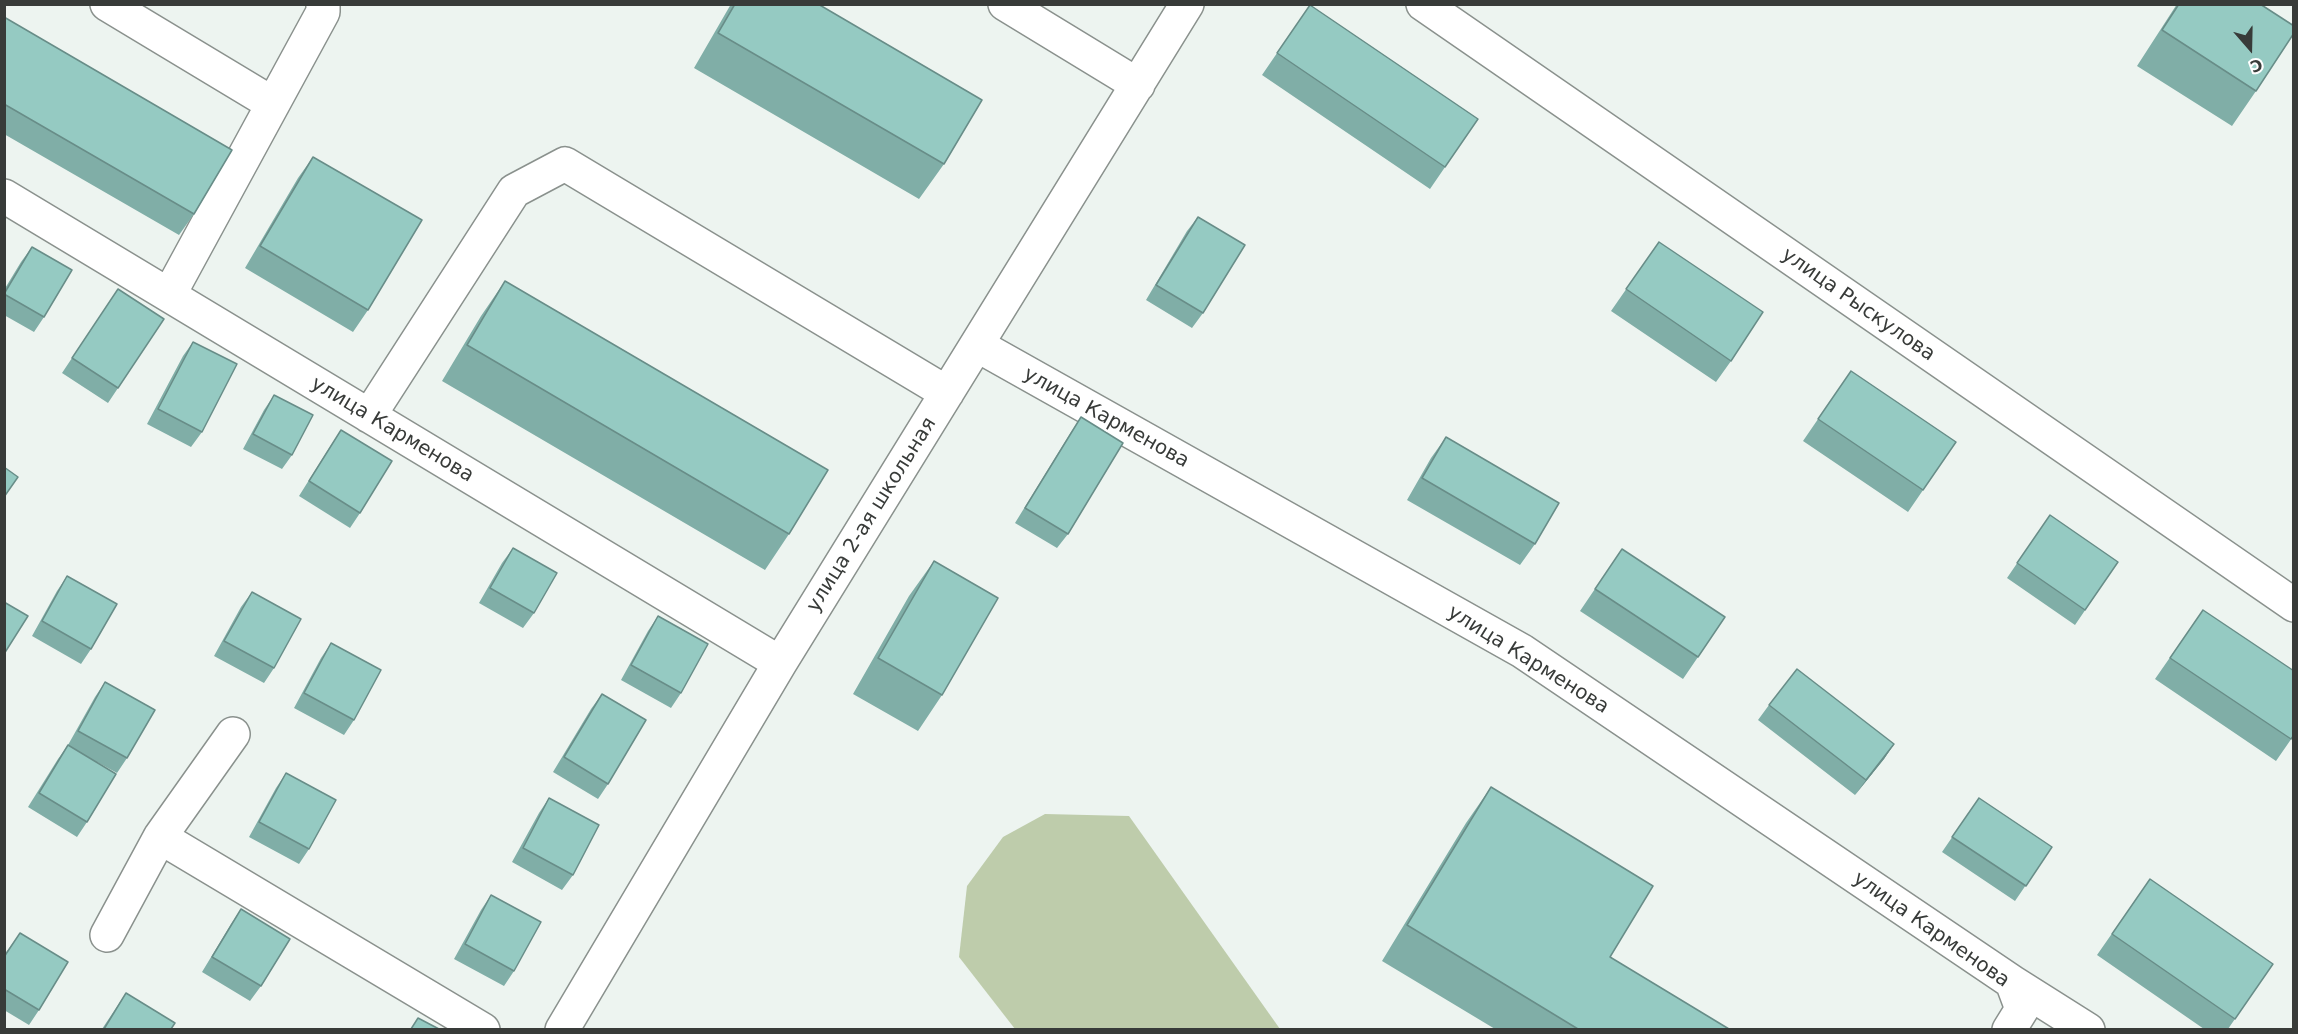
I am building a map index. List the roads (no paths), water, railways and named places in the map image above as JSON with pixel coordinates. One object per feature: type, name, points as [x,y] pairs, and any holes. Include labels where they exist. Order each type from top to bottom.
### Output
[{"type":"street","points":[[106,4],[273,104]]},
{"type":"street","points":[[169,295],[323,12],[323,4]]},
{"type":"street","points":[[1005,4],[1138,85]]},
{"type":"street","name":"улица 2-ая школьная","points":[[562,1029],[780,663],[1187,4]]},
{"type":"street","name":"улица Рыскулова","points":[[1423,4],[2294,605]]},
{"type":"street","points":[[369,416],[514,191],[565,164],[947,393]]},
{"type":"street","name":"улица Карменова","points":[[4,196],[780,663]]},
{"type":"street","name":"улица Карменова","points":[[976,345],[1522,651],[2012,982],[2022,1009],[2009,1029]]},
{"type":"street","points":[[107,935],[160,837],[233,734]]},
{"type":"street","points":[[160,837],[483,1029]]},
{"type":"street","points":[[2012,982],[2088,1029]]}]
